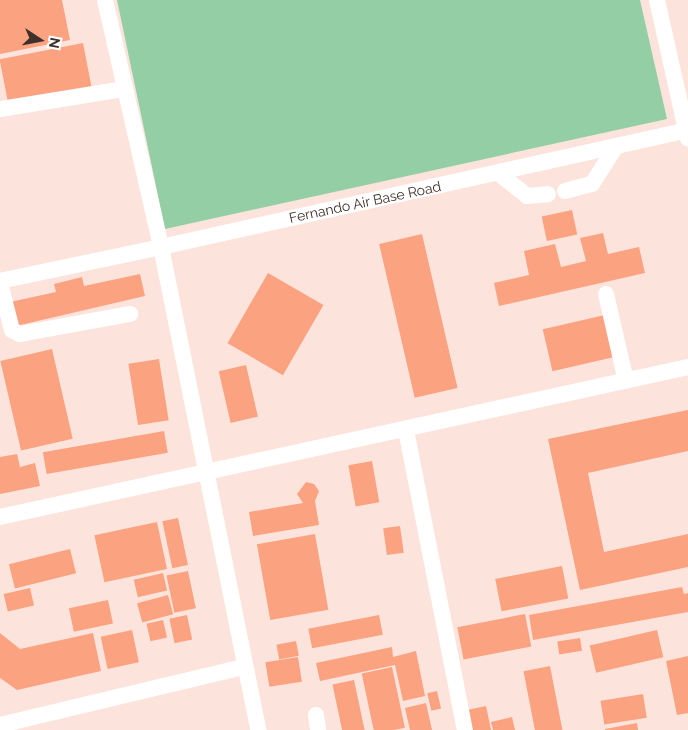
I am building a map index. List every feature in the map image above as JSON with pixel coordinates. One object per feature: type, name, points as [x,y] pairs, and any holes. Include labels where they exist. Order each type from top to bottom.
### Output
[{"type":"street","points":[[105,0],[161,247],[258,730]]},
{"type":"street","name":"Fernando Air Base Road","points":[[0,282],[498,173],[687,134],[657,0]]},
{"type":"street","points":[[0,110],[124,89]]},
{"type":"street","points":[[565,191],[592,184],[615,148]]},
{"type":"street","points":[[498,173],[527,196],[548,194]]},
{"type":"street","points":[[0,282],[12,330],[20,334],[130,314]]},
{"type":"street","points":[[606,294],[626,381]]},
{"type":"street","points":[[0,516],[206,474],[688,367]]},
{"type":"street","points":[[406,430],[465,730]]},
{"type":"street","points":[[5,725],[244,667]]},
{"type":"green space","points":[[117,0],[640,0],[667,119],[165,229]]},
{"type":"building","points":[[0,0],[62,0],[70,40],[0,54]]},
{"type":"building","points":[[83,43],[92,88],[8,104],[0,59]]},
{"type":"building","points":[[572,210],[577,234],[547,241],[542,216]]},
{"type":"building","points":[[603,233],[608,254],[639,247],[645,273],[499,306],[494,283],[529,275],[524,251],[555,244],[561,267],[586,261],[580,238]]},
{"type":"building","points":[[422,234],[458,388],[415,398],[379,244]]},
{"type":"building","points":[[268,273],[323,305],[283,375],[228,343]]},
{"type":"building","points":[[140,274],[145,296],[16,326],[10,302],[56,292],[54,284],[82,277],[84,286]]},
{"type":"building","points":[[609,314],[619,356],[552,371],[543,329]]},
{"type":"building","points":[[52,349],[73,439],[21,451],[0,361]]},
{"type":"building","points":[[159,359],[169,420],[138,425],[128,364]]},
{"type":"building","points":[[246,365],[258,417],[231,423],[219,371]]},
{"type":"building","points":[[688,410],[688,451],[588,473],[604,552],[688,534],[688,567],[580,590],[548,439]]},
{"type":"building","points":[[164,431],[168,453],[47,474],[43,452]]},
{"type":"building","points":[[17,454],[20,467],[35,463],[40,486],[0,494],[0,457]]},
{"type":"building","points":[[372,461],[379,502],[356,507],[348,465]]},
{"type":"building","points":[[306,482],[314,484],[319,491],[315,501],[319,525],[253,536],[249,512],[303,503],[297,494]]},
{"type":"building","points":[[178,518],[188,565],[172,568],[162,521]]},
{"type":"building","points":[[157,522],[167,569],[104,582],[94,535]]},
{"type":"building","points":[[400,526],[404,553],[387,555],[383,528]]},
{"type":"building","points":[[315,534],[328,610],[270,620],[257,544]]},
{"type":"building","points":[[70,549],[76,573],[15,588],[9,564]]},
{"type":"building","points":[[562,566],[568,598],[502,611],[495,579]]},
{"type":"building","points":[[188,571],[196,608],[174,613],[166,576]]},
{"type":"building","points":[[163,573],[167,591],[138,597],[134,580]]},
{"type":"building","points":[[682,587],[684,594],[688,593],[688,612],[533,640],[529,615]]},
{"type":"building","points":[[30,588],[34,606],[8,612],[4,594]]},
{"type":"building","points":[[168,595],[173,614],[142,623],[137,603]]},
{"type":"building","points":[[108,600],[113,623],[74,632],[69,608]]},
{"type":"building","points":[[525,614],[531,646],[464,660],[457,627]]},
{"type":"building","points":[[187,615],[192,639],[175,643],[169,619]]},
{"type":"building","points":[[379,615],[383,635],[312,648],[308,629]]},
{"type":"building","points":[[163,620],[167,638],[150,641],[146,624]]},
{"type":"building","points":[[132,630],[139,662],[108,669],[101,637]]},
{"type":"building","points":[[657,630],[663,657],[596,673],[590,646]]},
{"type":"building","points":[[0,633],[20,649],[93,633],[101,671],[17,690],[0,678]]},
{"type":"building","points":[[580,638],[582,651],[559,654],[557,642]]},
{"type":"building","points":[[296,641],[299,656],[279,660],[276,645]]},
{"type":"building","points":[[392,647],[393,657],[416,651],[425,696],[403,701],[395,665],[320,681],[316,663]]},
{"type":"building","points":[[688,656],[688,713],[677,715],[666,661]]},
{"type":"building","points":[[298,657],[302,682],[269,687],[265,662]]},
{"type":"building","points":[[550,666],[562,730],[535,730],[523,671]]},
{"type":"building","points":[[392,667],[405,728],[394,730],[374,730],[362,673]]},
{"type":"building","points":[[354,680],[365,730],[342,730],[332,685]]},
{"type":"building","points":[[437,691],[441,709],[431,711],[427,693]]},
{"type":"building","points":[[643,694],[647,718],[604,724],[601,701]]},
{"type":"building","points":[[426,703],[432,730],[410,730],[405,708]]},
{"type":"building","points":[[486,706],[491,730],[471,730],[467,710]]},
{"type":"building","points":[[512,717],[515,730],[493,730],[491,722]]},
{"type":"building","points":[[637,723],[638,730],[605,730],[605,729]]}]
